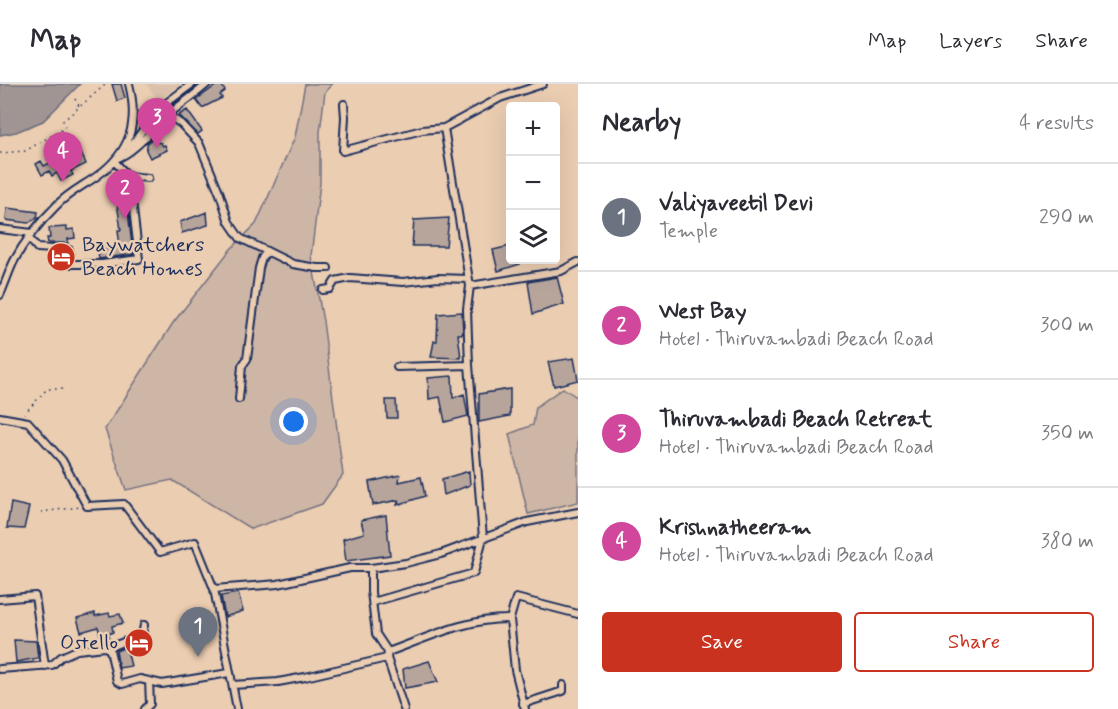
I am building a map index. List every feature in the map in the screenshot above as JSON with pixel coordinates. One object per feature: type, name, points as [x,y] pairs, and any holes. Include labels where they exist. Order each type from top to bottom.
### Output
[{"type":"street","points":[[116,160],[129,141],[131,131],[133,101],[129,84]]},
{"type":"street","points":[[0,295],[14,261],[30,236],[63,200],[116,160],[135,141],[157,110],[192,84]]},
{"type":"street","points":[[116,160],[130,154],[139,142],[168,115],[207,84]]},
{"type":"street","points":[[344,104],[343,151],[422,130],[444,128],[500,98],[543,84]]},
{"type":"street","points":[[168,115],[181,124],[199,143],[230,222],[237,234],[293,264],[328,268]]},
{"type":"street","points":[[373,602],[474,573],[483,538],[469,365],[467,309],[470,286],[444,128]]},
{"type":"street","points":[[0,230],[30,236],[37,248],[69,250],[70,264],[102,264],[139,259],[131,192],[126,175],[116,160]]},
{"type":"street","points":[[126,175],[148,178]]},
{"type":"street","points":[[239,399],[242,366],[247,359],[259,267],[267,250]]},
{"type":"street","points":[[470,286],[561,271],[578,262]]},
{"type":"street","points":[[323,290],[330,289],[334,281],[350,278],[403,282],[438,278],[469,279]]},
{"type":"street","points":[[397,367],[469,365]]},
{"type":"street","points":[[0,417],[28,422],[62,460],[87,506],[124,504],[159,552],[195,542],[214,589],[237,709]]},
{"type":"street","points":[[214,589],[278,584],[350,568],[371,568],[406,563],[441,554],[527,522],[578,512]]},
{"type":"street","points":[[371,568],[370,592],[376,634],[388,655],[404,709]]},
{"type":"street","points":[[0,599],[35,596],[45,666]]},
{"type":"street","points":[[563,685],[563,691],[524,706],[515,670],[510,620],[516,598],[578,614]]},
{"type":"street","points":[[233,685],[278,682],[388,655],[451,628],[499,619],[510,620]]},
{"type":"street","points":[[0,669],[45,666],[54,664],[61,657],[76,650],[108,648],[142,635],[144,625]]},
{"type":"street","points":[[129,641],[133,650]]},
{"type":"street","points":[[108,648],[119,683],[125,684],[140,679],[162,684],[230,674]]},
{"type":"street","points":[[145,709],[150,704],[149,681]]},
{"type":"path","points":[[0,153],[25,151],[65,128],[63,122],[106,84]]},
{"type":"path","points":[[75,99],[80,108]]},
{"type":"path","points":[[19,419],[47,389],[64,388]]},
{"type":"path","points":[[41,512],[87,506]]},
{"type":"shaded area","points":[[0,84],[80,84],[43,121],[16,132],[0,135]]},
{"type":"shaded area","points":[[146,84],[181,84],[159,101]]},
{"type":"shaded area","points":[[305,84],[332,84],[325,92],[320,132],[320,183],[311,256],[323,321],[343,475],[322,504],[251,529],[172,480],[126,490],[105,429],[173,323],[230,250],[256,224],[295,137]]},
{"type":"shaded area","points":[[563,388],[578,398],[578,502],[528,514],[509,434],[533,425],[536,407]]},
{"type":"building","points":[[112,84],[121,84],[125,98],[117,101]]},
{"type":"building","points":[[221,84],[225,91],[220,95],[222,98],[202,108],[196,100]]},
{"type":"building","points":[[187,110],[202,131],[198,134],[179,115]]},
{"type":"building","points":[[61,134],[70,146],[73,145],[77,155],[81,153],[86,164],[71,171],[73,175],[61,181],[57,173],[52,176],[49,171],[42,175],[36,164],[41,161],[44,166],[58,159],[54,151],[62,147],[56,136]]},
{"type":"building","points":[[153,138],[156,142],[165,145],[167,150],[150,158],[146,150],[148,142]]},
{"type":"building","points":[[126,195],[133,254],[99,259],[98,251],[120,247],[118,230],[121,230],[116,196]]},
{"type":"building","points":[[7,208],[38,212],[37,218],[28,223],[6,220]]},
{"type":"building","points":[[207,212],[208,225],[182,233],[180,222]]},
{"type":"building","points":[[449,218],[446,246],[412,246],[414,220]]},
{"type":"building","points":[[67,227],[67,230],[74,229],[75,238],[68,239],[68,243],[48,243],[49,228]]},
{"type":"building","points":[[506,247],[506,264],[520,264],[498,271],[493,250]]},
{"type":"building","points":[[557,277],[564,304],[533,314],[528,282]]},
{"type":"building","points":[[462,312],[463,334],[458,334],[461,358],[431,357],[434,341],[437,341],[438,314]]},
{"type":"building","points":[[574,358],[578,380],[554,386],[548,362]]},
{"type":"building","points":[[452,376],[453,398],[464,394],[468,416],[445,422],[440,397],[429,399],[428,378]]},
{"type":"building","points":[[510,389],[510,416],[479,422],[479,394]]},
{"type":"building","points":[[386,400],[396,400],[397,418],[387,418]]},
{"type":"building","points":[[469,471],[470,485],[444,495],[442,479]]},
{"type":"building","points":[[400,475],[399,482],[421,477],[425,496],[397,505],[399,500],[373,505],[369,482]]},
{"type":"building","points":[[11,503],[29,507],[24,529],[7,528]]},
{"type":"building","points":[[386,515],[390,555],[346,561],[343,539],[364,533],[361,520]]},
{"type":"building","points":[[238,593],[243,611],[225,617],[221,596]]},
{"type":"building","points":[[95,613],[95,616],[109,613],[110,616],[120,614],[123,623],[112,626],[113,632],[108,634],[109,641],[102,642],[98,627],[81,632],[77,618]]},
{"type":"building","points":[[14,640],[36,641],[38,658],[16,662]]},
{"type":"building","points":[[126,647],[131,666],[119,668],[116,651]]},
{"type":"building","points":[[429,661],[438,682],[405,688],[403,669]]},
{"type":"place","name":"Thiruvambadi Beach Retreat","points":[[157,148]]},
{"type":"place","name":"Krishnatheeram","points":[[63,182]]},
{"type":"place","name":"West Bay","points":[[125,219]]},
{"type":"place","name":"Baywatchers Beach Homes","points":[[61,257]]},
{"type":"place","name":"Ostello","points":[[139,643]]},
{"type":"place","name":"Valiyaveetil Devi","points":[[198,657]]}]
